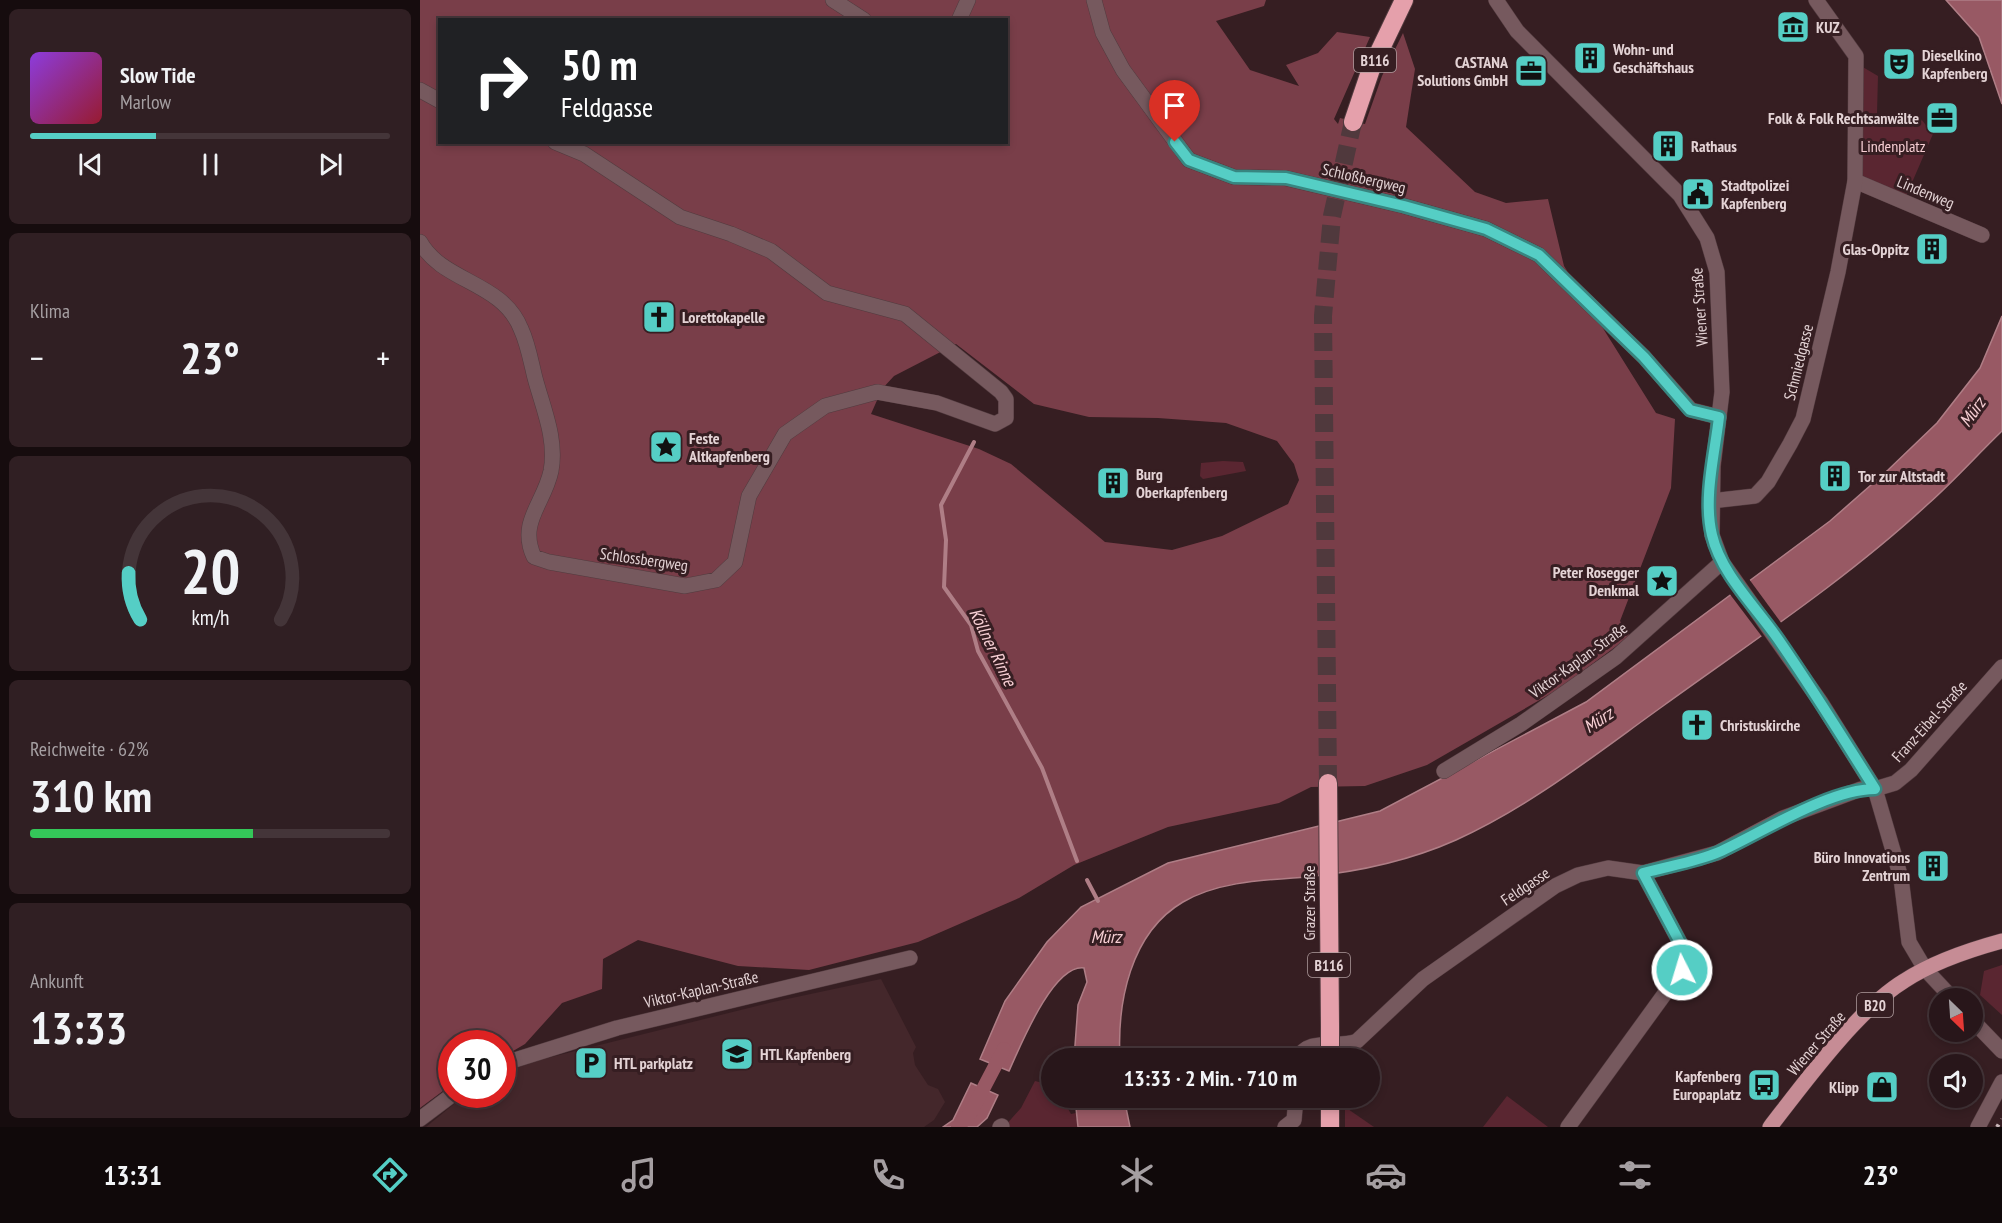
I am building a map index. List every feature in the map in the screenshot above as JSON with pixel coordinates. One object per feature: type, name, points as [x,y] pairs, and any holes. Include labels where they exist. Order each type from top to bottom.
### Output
[{"type":"highway","name":"B116","points":[[1353,122],[1371,69],[1404,0]]},
{"type":"highway","name":"Grazer Straße","points":[[1328,783],[1330,1048]]},
{"type":"highway","points":[[1330,1108],[1330,1127]]},
{"type":"main road","name":"B20","points":[[1925,969],[1978,947],[2002,941]]},
{"type":"main road","name":"Wiener Straße","points":[[1770,1127],[1833,1049],[1871,1008],[1901,982],[1925,969]]},
{"type":"street","points":[[833,0],[861,18]]},
{"type":"street","points":[[960,18],[968,0]]},
{"type":"street","name":"Schloßbergweg","points":[[1094,0],[1103,33],[1123,70],[1189,160],[1234,177],[1286,178],[1404,206],[1486,229],[1507,239],[1539,255],[1563,276],[1644,357],[1690,410],[1719,417]]},
{"type":"street","name":"Wiener Straße","points":[[1496,0],[1517,31],[1654,166],[1680,195],[1698,220],[1707,238],[1717,272],[1722,392],[1711,501],[1712,535],[1722,562],[1778,639],[1875,789],[1901,878],[1909,942],[1925,969],[1943,988]]},
{"type":"street","points":[[1816,0],[1856,56],[1855,181]]},
{"type":"street","points":[[420,90],[438,100]]},
{"type":"street","name":"Schlossbergweg","points":[[420,242],[426,253],[512,309],[522,330],[549,420],[551,471],[528,530],[528,544],[534,557],[549,562],[685,586],[716,580],[735,562],[749,496],[785,434],[825,406],[877,392],[937,403],[994,424],[1006,418],[1006,399],[1002,392],[905,314],[827,293],[771,251],[731,234],[680,217],[584,154],[560,144]]},
{"type":"street","name":"Lindenweg","points":[[1855,181],[1982,235]]},
{"type":"street","name":"Schmiedgasse","points":[[1711,501],[1755,496],[1768,482],[1803,419],[1836,283],[1855,181]]},
{"type":"street","name":"Viktor-Kaplan-Straße","points":[[1444,771],[1521,724],[1616,657],[1722,562]]},
{"type":"street","name":"Franz-Eibel-Straße","points":[[1875,789],[1895,783],[1911,770],[2002,667]]},
{"type":"street","name":"Feldgasse","points":[[1307,1048],[1357,1041],[1424,978],[1555,886],[1578,875],[1608,868],[1643,873],[1717,853],[1783,818],[1861,789],[1875,789]]},
{"type":"street","points":[[1568,1127],[1682,970],[1685,952],[1643,873]]},
{"type":"street","name":"Viktor-Kaplan-Straße","points":[[516,1060],[627,1025],[887,966],[910,958]]},
{"type":"street","points":[[1983,1032],[2002,1052]]},
{"type":"street","points":[[1978,1127],[2002,1082]]},
{"type":"street","points":[[420,1119],[438,1106]]},
{"type":"street","points":[[1291,1124],[1294,1108]]},
{"type":"shaded area","points":[[420,0],[1266,0],[1264,6],[1216,21],[1250,70],[1299,86],[1286,65],[1318,53],[1337,32],[1370,37],[1334,119],[1338,124],[1340,118],[1365,124],[1382,76],[1403,33],[1415,69],[1406,127],[1475,192],[1506,203],[1548,199],[1564,266],[1656,413],[1675,419],[1671,488],[1620,621],[1630,636],[1557,690],[1427,765],[1365,786],[1311,787],[1279,803],[1168,827],[1074,865],[1019,898],[918,942],[809,970],[738,966],[638,940],[603,959],[602,989],[562,1003],[525,1044],[516,1049],[516,1030],[438,1030],[438,1095],[420,1108]],"holes":[[[956,344],[1034,404],[1089,417],[1158,418],[1226,423],[1277,441],[1294,464],[1299,480],[1288,504],[1222,536],[1172,550],[1105,542],[1011,464],[979,449],[871,414],[882,389],[894,376]]]},
{"type":"shaded area","name":"HTL Kapfenberg","points":[[881,979],[916,1047],[913,1053],[915,1065],[928,1085],[938,1089],[945,1102],[934,1120],[924,1127],[426,1127],[449,1108],[516,1108],[516,1068],[523,1064],[773,1002]]},
{"type":"green space","name":"Lindenplatz","points":[[1861,66],[1878,76],[1877,114],[1917,114],[1933,134],[1904,201],[1862,185]]},
{"type":"green space","points":[[1243,462],[1246,471],[1203,479],[1200,476],[1201,463]]},
{"type":"green space","points":[[2002,965],[2002,1015],[1983,998],[1983,988],[1981,988],[1984,971]]},
{"type":"green space","points":[[1035,1081],[1041,1082],[1041,1108],[1068,1108],[1071,1114],[1076,1113],[1078,1127],[1004,1127],[1021,1108]]},
{"type":"green space","points":[[1507,1096],[1548,1127],[1483,1127]]},
{"type":"green space","points":[[1346,1108],[1374,1127],[1345,1127]]},
{"type":"water","points":[[1946,0],[2002,0],[2002,104],[1979,37]]},
{"type":"water","points":[[2002,316],[2002,431],[1947,486],[1897,532],[1799,609],[1562,778],[1484,826],[1420,854],[1363,869],[1227,886],[1197,895],[1165,915],[1150,932],[1139,951],[1130,971],[1125,993],[1121,1015],[1120,1048],[1075,1048],[1078,1005],[1087,982],[1084,968],[1072,970],[1050,993],[1029,1027],[1009,1071],[980,1059],[1005,1001],[1047,942],[1081,907],[1168,863],[1380,811],[1586,702],[1830,521],[1937,423],[1980,368]]},
{"type":"water","points":[[971,1083],[998,1095],[987,1118],[977,1127],[943,1127],[953,1120]]},
{"type":"water","points":[[1076,1108],[1126,1108],[1130,1127],[1078,1127]]},
{"type":"pier","points":[[1749,579],[1782,624],[1763,638],[1729,593]]},
{"type":"waterway","name":"Köllner Rinne","points":[[974,442],[941,505],[946,540],[944,587],[971,625],[978,651],[1042,768],[1077,861]]},
{"type":"waterway","name":"Köllner Rinne","points":[[1087,880],[1098,901]]},
{"type":"waterway","name":"Mürz","points":[[958,1127],[971,1112],[1004,1049]]},
{"type":"tunnel","points":[[1328,783],[1323,316],[1332,216],[1353,122]]},
{"type":"railway","points":[[1997,1127],[2002,1119]]},
{"type":"place","name":"KUZ","points":[[1793,27]]},
{"type":"place","name":"Wohn- und Geschäftshaus","points":[[1590,58]]},
{"type":"place","name":"Dieselkino Kapfenberg","points":[[1899,64]]},
{"type":"place","name":"CASTANA Solutions GmbH","points":[[1531,71]]},
{"type":"place","name":"Folk & Folk Rechtsanwälte","points":[[1942,118]]},
{"type":"place","name":"Rathaus","points":[[1668,146]]},
{"type":"place","name":"Stadtpolizei Kapfenberg","points":[[1698,194]]},
{"type":"place","name":"Glas-Oppitz","points":[[1932,249]]},
{"type":"place","name":"Lorettokapelle","points":[[659,317]]},
{"type":"place","name":"Feste Altkapfenberg","points":[[666,447]]},
{"type":"place","name":"Tor zur Altstadt","points":[[1835,476]]},
{"type":"place","name":"Burg Oberkapfenberg","points":[[1113,483]]},
{"type":"place","name":"Peter Rosegger Denkmal","points":[[1662,581]]},
{"type":"place","name":"Christuskirche","points":[[1697,725]]},
{"type":"place","name":"Büro Innovations Zentrum","points":[[1933,866]]},
{"type":"place","name":"HTL Kapfenberg","points":[[737,1054]]},
{"type":"place","name":"HTL parkplatz","points":[[591,1063]]},
{"type":"place","name":"Kapfenberg Europaplatz","points":[[1764,1085]]},
{"type":"place","name":"Klipp","points":[[1882,1087]]},
{"type":"route","points":[[1175,142],[1189,160],[1234,177],[1286,178],[1404,206],[1486,229],[1539,255],[1644,357],[1690,410],[1719,417],[1713,466],[1711,520],[1712,535],[1722,562],[1778,639],[1875,789],[1861,789],[1783,818],[1717,853],[1643,873],[1685,952],[1682,970]]}]
